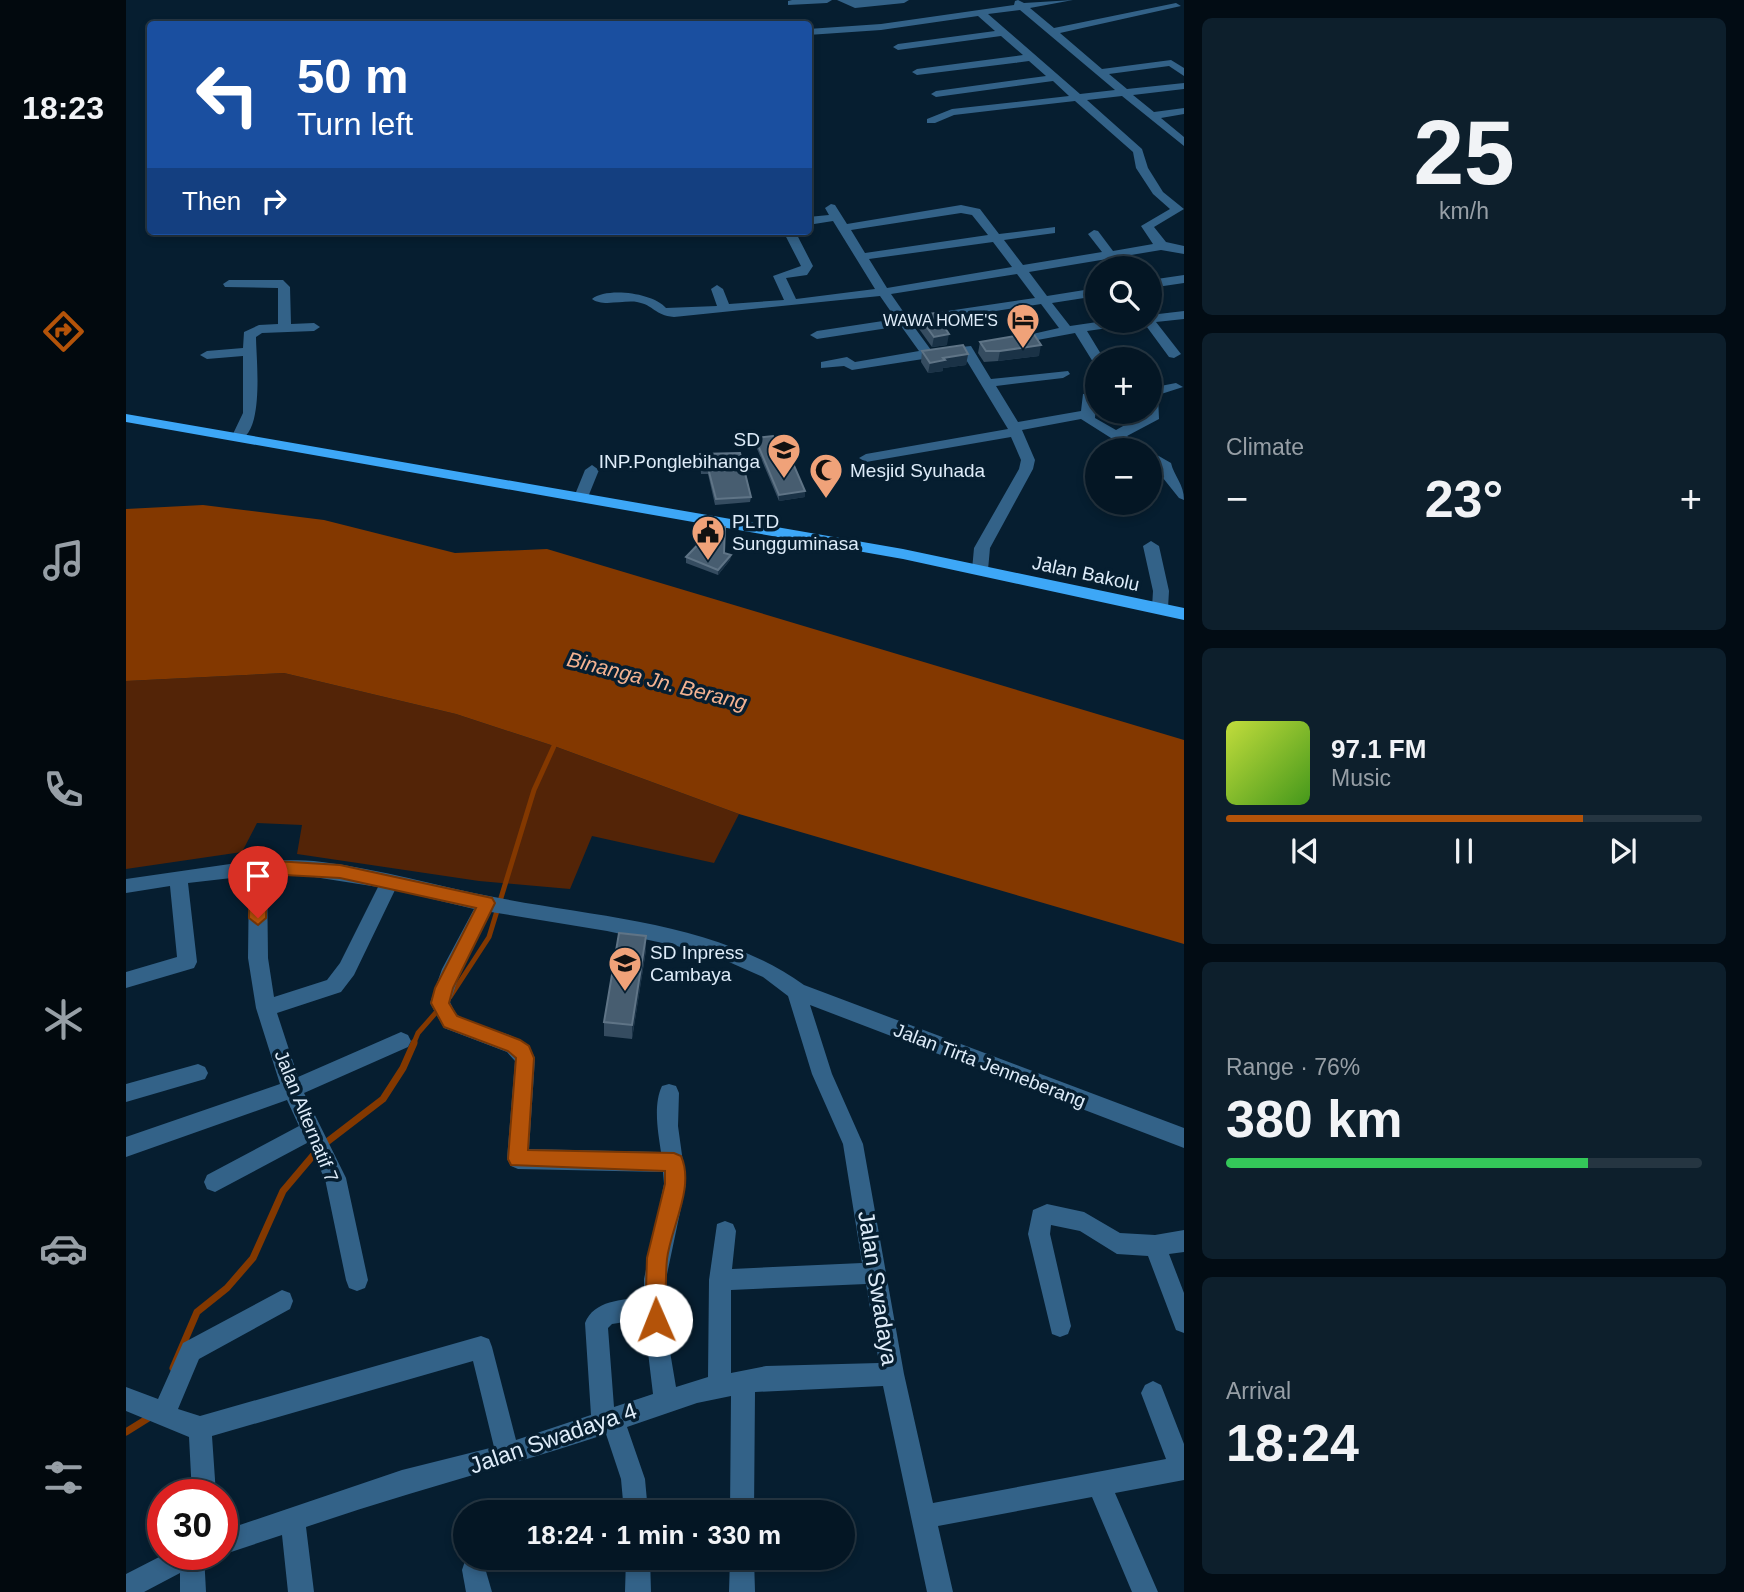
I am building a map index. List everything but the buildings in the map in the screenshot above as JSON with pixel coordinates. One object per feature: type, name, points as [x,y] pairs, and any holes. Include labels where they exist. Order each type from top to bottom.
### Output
[{"type":"main road","name":"Jalan Bakolu","points":[[126,418],[242,430],[583,493],[980,570],[1184,614]]},
{"type":"street","points":[[791,3],[827,0]]},
{"type":"street","points":[[842,0],[855,5],[904,0]]},
{"type":"street","points":[[812,32],[861,29],[982,14],[1019,4],[1068,0]]},
{"type":"street","points":[[1019,4],[1184,142]]},
{"type":"street","points":[[1052,32],[1177,6]]},
{"type":"street","points":[[982,14],[1138,151],[1142,168],[1159,194],[1181,207]]},
{"type":"street","points":[[898,47],[1002,33]]},
{"type":"street","points":[[917,72],[1032,57]]},
{"type":"street","points":[[1102,72],[1171,63],[1184,73]]},
{"type":"street","points":[[936,94],[1055,79]]},
{"type":"street","points":[[931,121],[952,113],[1039,108],[1184,86]]},
{"type":"street","points":[[1152,116],[1184,111]]},
{"type":"street","points":[[1181,207],[1147,226],[1163,246],[1172,250],[1184,250]]},
{"type":"street","points":[[812,221],[967,209],[980,215],[1088,347]]},
{"type":"street","points":[[837,218],[883,292],[928,354]]},
{"type":"street","points":[[860,257],[1051,230]]},
{"type":"street","points":[[1094,234],[1110,255]]},
{"type":"street","points":[[791,235],[807,266],[803,272],[779,276],[792,303]]},
{"type":"street","points":[[598,299],[647,301],[656,304],[666,313],[792,303],[883,292],[1021,267],[1163,246]]},
{"type":"street","points":[[1162,282],[1184,279]]},
{"type":"street","points":[[229,284],[283,284],[285,328]]},
{"type":"street","points":[[717,289],[724,308]]},
{"type":"street","points":[[817,335],[1085,293]]},
{"type":"street","points":[[1162,318],[1184,315]]},
{"type":"street","points":[[242,430],[251,399],[249,335],[252,332],[314,327]]},
{"type":"street","points":[[1003,344],[1085,327]]},
{"type":"street","points":[[1159,333],[1174,354]]},
{"type":"street","points":[[826,365],[847,361],[852,366],[973,348],[1026,452],[1026,469],[982,548],[980,570]]},
{"type":"street","points":[[207,355],[251,351]]},
{"type":"street","points":[[989,383],[1063,374]]},
{"type":"street","points":[[1162,390],[1176,387]]},
{"type":"street","points":[[866,458],[1085,414]]},
{"type":"street","points":[[1096,424],[1120,438]]},
{"type":"street","points":[[1116,436],[1139,424]]},
{"type":"street","points":[[1162,463],[1166,466],[1164,470],[1168,478],[1184,495]]},
{"type":"street","points":[[583,493],[592,470]]},
{"type":"street","points":[[1151,546],[1161,591],[1160,608]]},
{"type":"street","name":"Jalan Tirta Jenneberang","points":[[126,886],[258,867],[340,872],[486,903],[662,935],[733,955],[779,975],[797,991],[1184,1138]]},
{"type":"street","name":"Jalan Alternatif 7","points":[[258,867],[258,958],[266,1008],[292,1089],[335,1178],[358,1280]]},
{"type":"street","points":[[126,980],[187,962],[178,877]]},
{"type":"street","points":[[266,1008],[334,986],[347,969],[390,881]]},
{"type":"street","points":[[486,903],[452,969],[440,1003],[450,1022],[514,1046],[523,1052],[525,1058],[518,1159],[674,1162]]},
{"type":"street","name":"Jalan Swadaya","points":[[797,991],[815,1053],[853,1144],[892,1374],[940,1592]]},
{"type":"street","points":[[126,1147],[292,1089],[401,1041]]},
{"type":"street","points":[[126,1093],[198,1073]]},
{"type":"street","points":[[666,1400],[655,1306],[657,1258],[675,1184],[668,1126],[669,1093]]},
{"type":"street","points":[[215,1182],[311,1130]]},
{"type":"street","points":[[1060,1326],[1040,1234],[1041,1217],[1047,1214],[1084,1222],[1117,1243],[1155,1246],[1184,1241]]},
{"type":"street","points":[[725,1231],[718,1338],[732,1384],[741,1500]]},
{"type":"street","points":[[1155,1246],[1184,1322]]},
{"type":"street","points":[[720,1280],[874,1273]]},
{"type":"street","points":[[164,1413],[191,1351],[282,1301]]},
{"type":"street","points":[[635,1500],[633,1479],[608,1419],[596,1323],[607,1314],[655,1306]]},
{"type":"street","points":[[126,1399],[164,1413],[178,1424],[200,1429],[481,1347],[508,1455]]},
{"type":"street","name":"Jalan Swadaya 4","points":[[238,1538],[402,1482],[508,1455],[666,1400],[732,1384],[892,1374]]},
{"type":"street","points":[[922,1517],[1183,1468],[1153,1394]]},
{"type":"street","points":[[200,1429],[203,1479]]},
{"type":"street","points":[[1099,1484],[1144,1592]]},
{"type":"street","points":[[293,1519],[302,1592]]},
{"type":"street","points":[[126,1588],[161,1570]]},
{"type":"street","points":[[192,1570],[193,1592]]},
{"type":"street","points":[[638,1570],[638,1592]]},
{"type":"street","points":[[742,1570],[742,1592]]},
{"type":"shaded area","points":[[284,673],[456,714],[554,746],[739,814],[714,863],[592,836],[570,889],[479,881],[297,854],[302,825],[257,823],[242,852],[126,869],[126,681]]},
{"type":"water","name":"Binanga Jn. Berang","points":[[203,505],[324,520],[455,553],[547,549],[1184,740],[1184,944],[739,814],[554,746],[456,714],[284,673],[126,681],[126,509]]},
{"type":"waterway","points":[[450,997],[489,937],[534,790],[554,746]]},
{"type":"waterway","points":[[413,1045],[418,1033],[439,1009]]},
{"type":"waterway","points":[[323,1145],[383,1099],[403,1068],[414,1043]]},
{"type":"waterway","points":[[173,1368],[197,1312],[227,1288],[253,1258],[283,1191],[316,1152]]},
{"type":"waterway","points":[[126,1432],[150,1417]]},
{"type":"place","name":"WAWA HOME'S","points":[[1023,350]]},
{"type":"place","name":"SD INP.Ponglebihanga","points":[[784,480]]},
{"type":"place","name":"Mesjid Syuhada","points":[[826,500]]},
{"type":"place","name":"PLTD Sungguminasa","points":[[708,562]]},
{"type":"place","name":"SD Inpress Cambaya","points":[[625,993]]},
{"type":"route","points":[[258,918],[258,867],[295,867],[340,872],[486,903],[444,988],[440,1003],[444,1013],[450,1022],[519,1048],[523,1052],[525,1058],[518,1159],[674,1162],[675,1184],[657,1258],[656,1320]]}]
